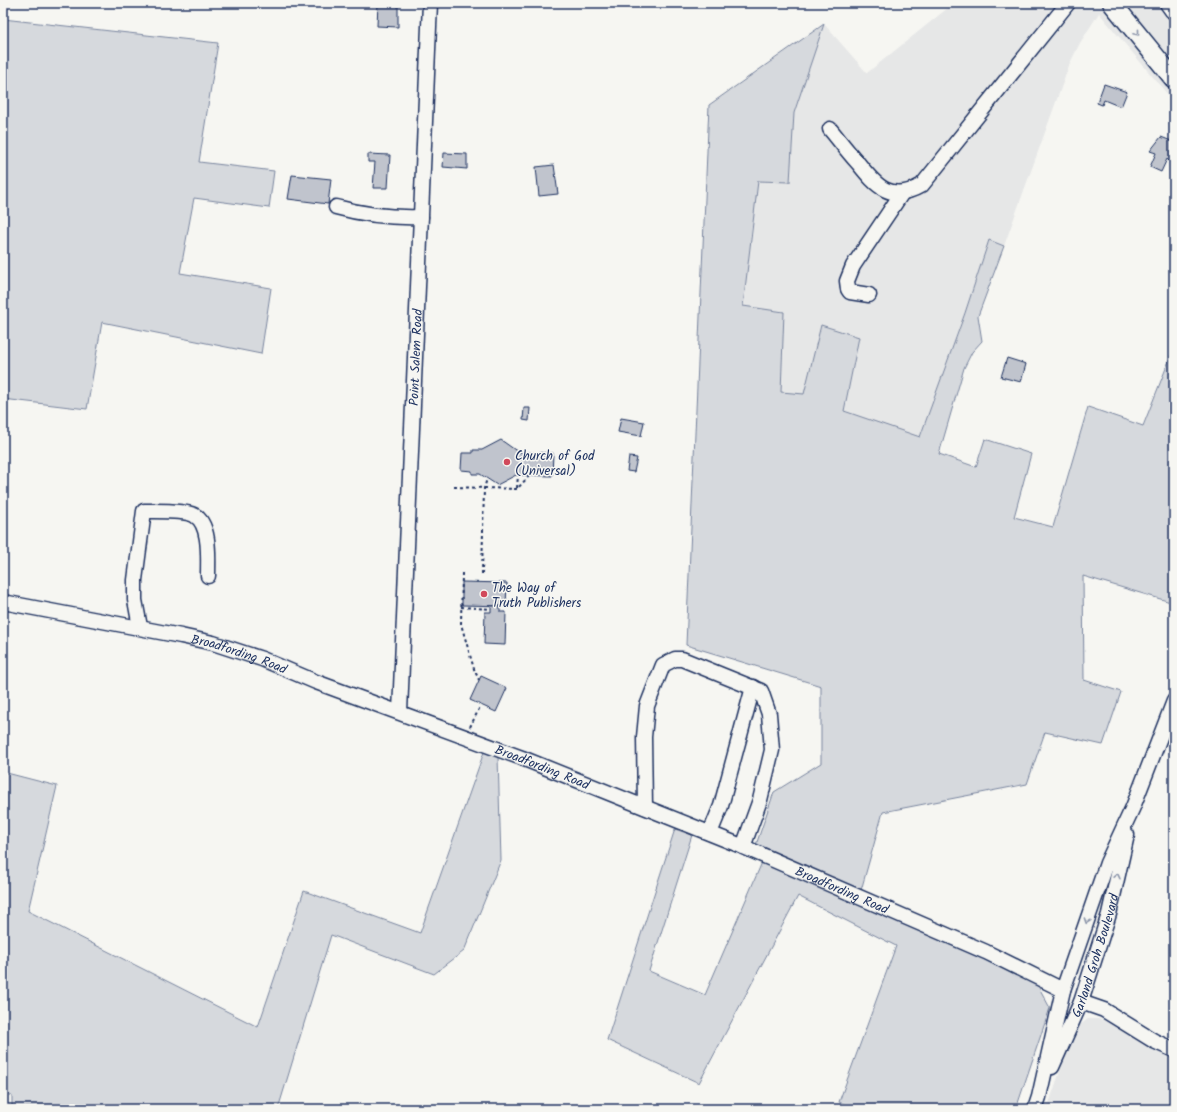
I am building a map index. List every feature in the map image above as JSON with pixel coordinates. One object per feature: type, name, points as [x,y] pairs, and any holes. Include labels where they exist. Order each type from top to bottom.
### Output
[{"type":"main road","points":[[1112,3],[1174,79]]},
{"type":"main road","points":[[1169,3],[1174,10]]},
{"type":"street","name":"Point Salem Road","points":[[400,712],[430,3]]},
{"type":"street","points":[[830,129],[867,174],[880,187],[892,192],[902,193],[912,191],[922,185],[1068,3]]},
{"type":"street","points":[[869,295],[850,292],[847,281],[853,266],[902,193]]},
{"type":"street","points":[[336,207],[359,213],[386,217],[421,217]]},
{"type":"street","points":[[140,627],[135,600],[135,580],[144,510],[184,512],[194,515],[201,521],[207,544],[208,576]]},
{"type":"street","name":"Broadfording Road","points":[[3,602],[181,636],[227,648],[262,660],[366,701],[400,712],[465,737],[743,846],[986,952],[1063,990]]},
{"type":"street","points":[[644,807],[644,737],[647,706],[664,665],[675,659],[682,660],[753,687],[761,691],[765,698],[769,714],[772,750],[760,800],[743,846]]},
{"type":"street","points":[[710,833],[721,806],[753,687]]},
{"type":"street","name":"Garland Groh Boulevard","points":[[1037,1103],[1063,990],[1107,863],[1133,807],[1174,701]]},
{"type":"street","name":"Garland Groh Boulevard","points":[[1037,1103],[1081,1002],[1108,914],[1133,807]]},
{"type":"street","points":[[1057,1056],[1063,990],[1108,914]]},
{"type":"street","points":[[1081,1002],[1104,1010],[1154,1041],[1174,1050]]},
{"type":"path","points":[[517,489],[518,475]]},
{"type":"path","points":[[454,487],[517,489],[530,475]]},
{"type":"path","points":[[482,574],[484,488],[487,478]]},
{"type":"path","points":[[462,573],[461,624],[472,664],[479,680]]},
{"type":"path","points":[[461,607],[491,609]]},
{"type":"path","points":[[465,737],[481,705]]},
{"type":"shaded area","points":[[954,3],[1174,3],[1174,102],[1099,13],[1080,43],[1070,63],[1004,246],[989,240],[965,313],[920,437],[844,411],[859,338],[822,325],[804,395],[781,393],[784,312],[743,306],[758,181],[790,182],[794,113],[824,24],[867,73]]},
{"type":"shaded area","points":[[3,19],[218,43],[199,162],[274,171],[269,208],[194,198],[180,273],[271,288],[261,354],[102,322],[87,409],[3,399]]},
{"type":"shaded area","points":[[824,24],[794,113],[790,182],[758,181],[743,306],[784,312],[781,392],[804,394],[821,325],[859,337],[844,411],[920,437],[965,313],[989,240],[1004,246],[978,316],[982,341],[972,352],[964,368],[939,454],[976,467],[985,439],[1031,454],[1014,517],[1053,527],[1088,407],[1143,426],[1174,348],[1174,603],[1083,576],[1084,680],[1121,692],[1103,745],[1045,732],[1027,784],[883,812],[860,894],[1029,969],[1050,1008],[1015,1109],[855,1109],[839,1102],[896,946],[798,896],[699,1083],[607,1040],[675,829],[692,835],[649,971],[705,995],[766,853],[755,848],[774,792],[821,763],[821,686],[686,645],[709,105]]},
{"type":"shaded area","points":[[484,752],[498,757],[501,860],[464,951],[434,974],[331,935],[278,1109],[12,1108],[12,1096],[3,1093],[3,772],[57,786],[28,911],[258,1027],[304,891],[420,933]]},
{"type":"shaded area","points":[[1088,1019],[1098,1019],[1110,1022],[1174,1060],[1174,1109],[1047,1109],[1072,1037],[1077,1027]]},
{"type":"building","points":[[378,3],[398,3],[398,27],[377,26]]},
{"type":"building","points":[[1104,84],[1127,92],[1121,107],[1104,100],[1102,105],[1097,103]]},
{"type":"building","points":[[1161,137],[1174,142],[1174,153],[1170,162],[1167,159],[1161,172],[1150,167],[1156,153],[1150,151]]},
{"type":"building","points":[[444,153],[467,154],[467,169],[443,167]]},
{"type":"building","points":[[368,154],[390,155],[388,188],[373,188],[375,162],[368,162]]},
{"type":"building","points":[[554,165],[558,194],[539,196],[536,167]]},
{"type":"building","points":[[292,175],[331,179],[328,204],[288,199]]},
{"type":"building","points":[[1007,358],[1026,364],[1021,382],[1001,377]]},
{"type":"building","points":[[524,408],[530,408],[529,421],[523,420]]},
{"type":"building","points":[[621,418],[644,422],[641,436],[618,432]]},
{"type":"building","name":"Church of God (Universal)","points":[[501,440],[518,452],[553,453],[552,476],[516,475],[497,485],[480,474],[472,474],[472,471],[461,470],[462,453],[473,453],[473,450],[482,450]]},
{"type":"building","points":[[629,457],[637,458],[634,472],[627,471]]},
{"type":"building","name":"The Way of Truth Publishers","points":[[462,582],[507,583],[506,606],[462,605]]},
{"type":"building","points":[[491,606],[500,606],[500,612],[506,612],[505,645],[484,644],[485,612],[491,612]]},
{"type":"building","points":[[481,676],[507,688],[496,712],[470,700]]},
{"type":"place","name":"Church of God (Universal)","points":[[507,462]]},
{"type":"place","name":"The Way of Truth Publishers","points":[[484,594]]}]
